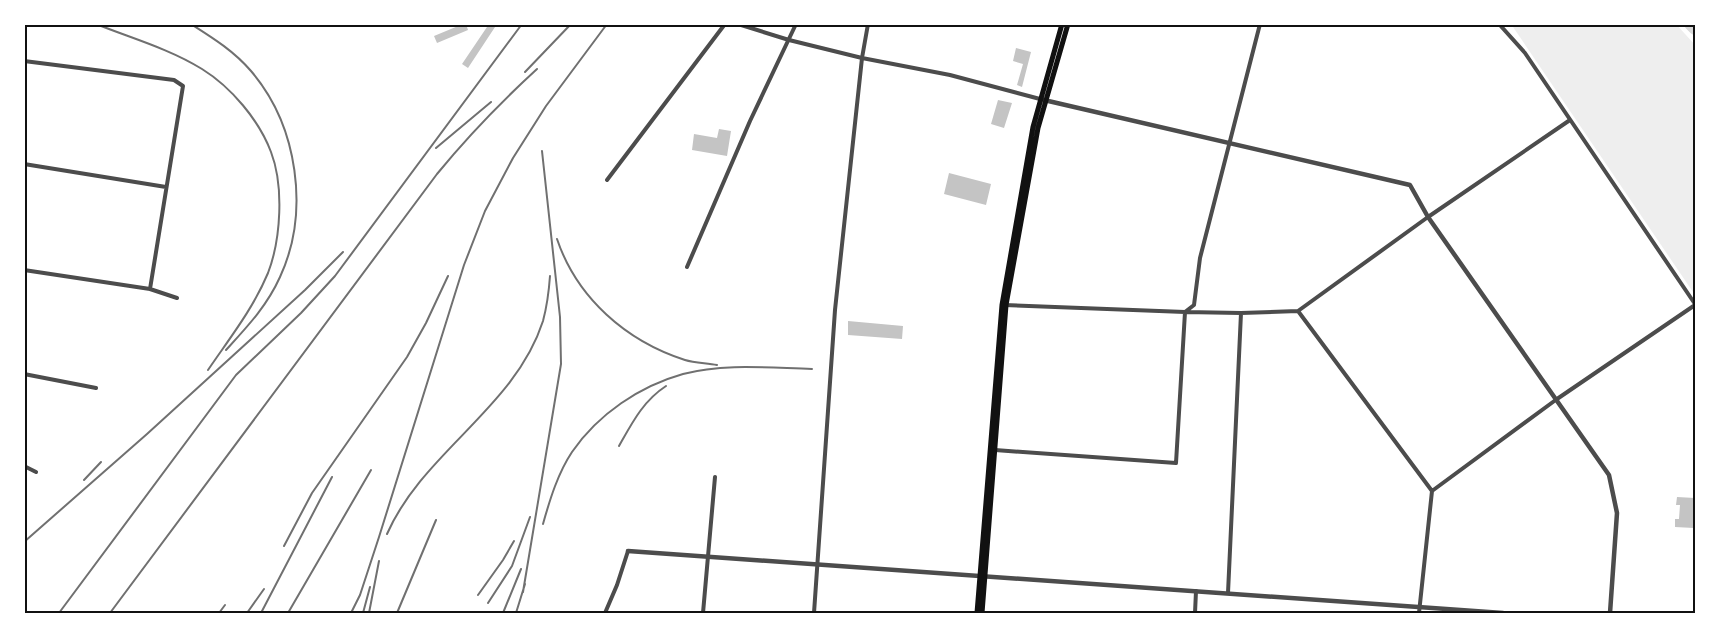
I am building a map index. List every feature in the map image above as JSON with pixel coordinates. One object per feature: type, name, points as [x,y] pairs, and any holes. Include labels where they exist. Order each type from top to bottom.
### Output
[{"type":"main road","points":[[1043,99],[1062,24]]},
{"type":"main road","points":[[982,613],[982,578],[1004,305],[1031,138],[1068,24]]},
{"type":"main road","points":[[976,613],[982,578],[995,450],[1004,305]]},
{"type":"street","points":[[607,180],[725,24]]},
{"type":"street","points":[[738,24],[789,40],[862,58],[950,75],[1410,185],[1428,217],[1609,475],[1617,513],[1610,613]]},
{"type":"street","points":[[687,267],[795,24]]},
{"type":"street","points":[[814,613],[819,567],[835,310],[862,58],[868,24]]},
{"type":"street","points":[[995,450],[1176,463],[1185,312],[1194,304],[1200,258],[1260,24]]},
{"type":"street","points":[[1432,491],[1557,399],[1695,304],[1525,53],[1499,24]]},
{"type":"street","points":[[24,61],[174,80],[183,86],[150,289]]},
{"type":"street","points":[[1004,305],[1185,312],[1298,311],[1428,217],[1569,120]]},
{"type":"street","points":[[24,164],[166,187]]},
{"type":"street","points":[[24,270],[150,289],[177,298]]},
{"type":"street","points":[[1298,311],[1432,491],[1419,610]]},
{"type":"street","points":[[1228,593],[1241,313]]},
{"type":"street","points":[[24,375],[96,388]]},
{"type":"street","points":[[24,466],[36,471]]},
{"type":"street","points":[[703,613],[715,477]]},
{"type":"street","points":[[605,613],[628,551],[819,567],[1228,593],[1419,610],[1503,613]]},
{"type":"street","points":[[1195,613],[1196,591]]},
{"type":"shaded area","points":[[1511,24],[1676,24],[1695,45],[1695,295]]},
{"type":"building","points":[[466,24],[468,30],[437,43],[434,36]]},
{"type":"building","points":[[489,24],[497,24],[468,68],[462,64]]},
{"type":"building","points":[[1016,48],[1031,52],[1022,87],[1017,85],[1023,64],[1013,61]]},
{"type":"building","points":[[998,100],[1012,103],[1004,128],[991,124]]},
{"type":"building","points":[[719,129],[731,131],[727,156],[692,150],[694,134],[717,138]]},
{"type":"building","points":[[949,173],[991,184],[986,205],[944,194]]},
{"type":"building","points":[[848,321],[903,326],[902,339],[848,335]]},
{"type":"building","points":[[1677,497],[1695,498],[1694,528],[1675,527],[1675,519],[1679,519],[1680,505],[1676,505]]},
{"type":"waterway","points":[[1690,24],[1695,29]]},
{"type":"railway","points":[[96,24],[150,44],[213,76],[252,116],[271,152],[278,180],[279,212],[276,245],[268,273],[255,299],[208,370]]},
{"type":"railway","points":[[191,24],[238,57],[267,93],[280,117],[289,143],[294,170],[295,225],[280,277],[263,307],[226,350]]},
{"type":"railway","points":[[59,613],[236,375],[301,313],[335,276],[522,24]]},
{"type":"railway","points":[[525,72],[571,24]]},
{"type":"railway","points":[[351,613],[360,595],[464,265],[485,211],[513,158],[546,106],[607,24]]},
{"type":"railway","points":[[110,613],[437,174],[485,120],[537,69]]},
{"type":"railway","points":[[436,148],[491,102]]},
{"type":"railway","points":[[523,592],[561,364],[560,317],[542,151]]},
{"type":"railway","points":[[557,239],[577,280],[606,314],[624,329],[663,352],[689,361],[717,365]]},
{"type":"railway","points":[[24,542],[147,434],[305,290],[343,252]]},
{"type":"railway","points":[[284,546],[312,493],[407,357],[448,276]]},
{"type":"railway","points":[[387,534],[403,505],[423,478],[491,405],[530,352],[543,321],[550,276]]},
{"type":"railway","points":[[543,524],[559,477],[582,438],[607,414],[636,394],[667,379],[715,368],[812,369]]},
{"type":"railway","points":[[619,446],[644,406],[666,386]]},
{"type":"railway","points":[[84,480],[101,462]]},
{"type":"railway","points":[[288,613],[371,470]]},
{"type":"railway","points":[[261,613],[332,477]]},
{"type":"railway","points":[[488,603],[512,566],[530,517]]},
{"type":"railway","points":[[397,613],[436,520]]},
{"type":"railway","points":[[478,595],[514,541]]},
{"type":"railway","points":[[369,613],[379,561]]},
{"type":"railway","points":[[503,613],[521,569]]},
{"type":"railway","points":[[516,613],[525,584]]},
{"type":"railway","points":[[363,613],[370,587]]},
{"type":"railway","points":[[247,613],[264,589]]},
{"type":"railway","points":[[219,613],[225,605]]}]
